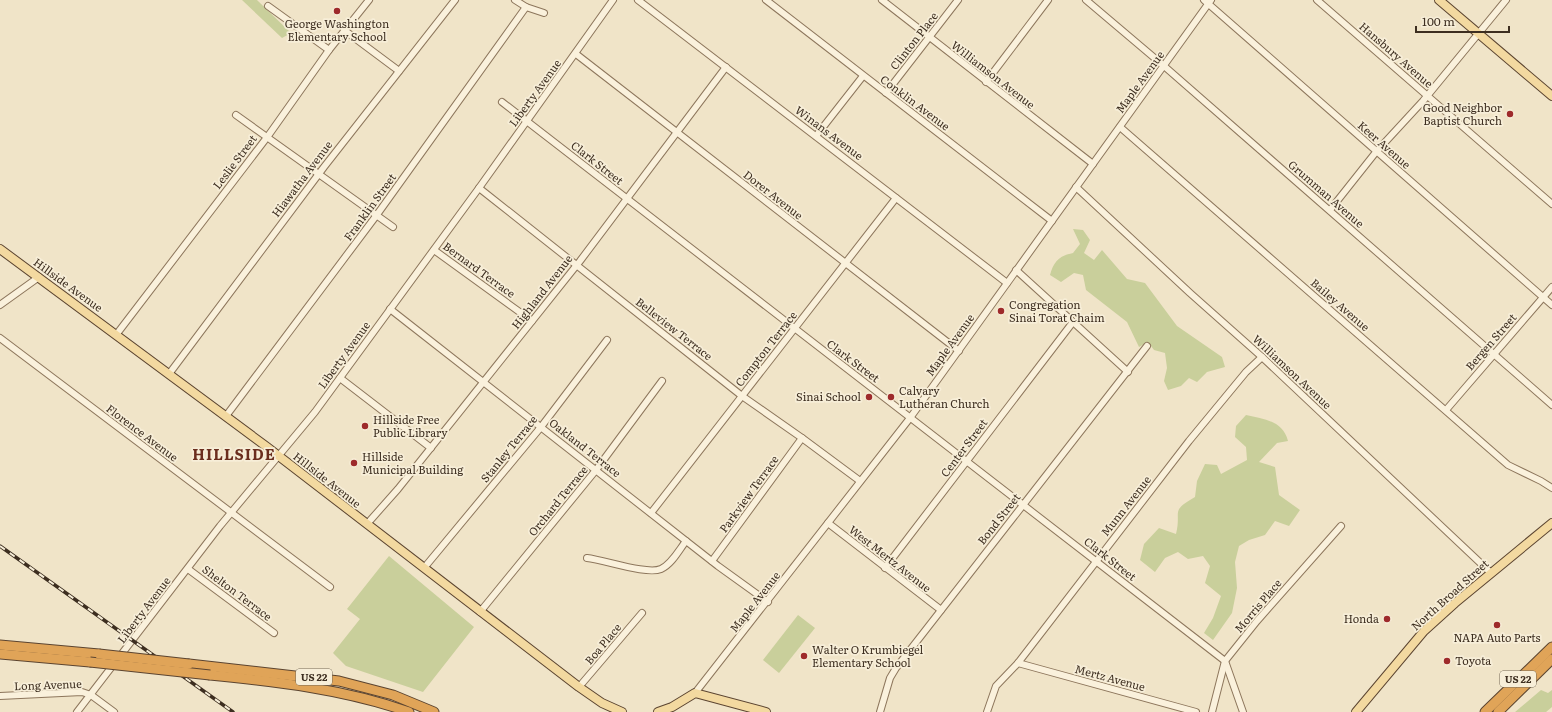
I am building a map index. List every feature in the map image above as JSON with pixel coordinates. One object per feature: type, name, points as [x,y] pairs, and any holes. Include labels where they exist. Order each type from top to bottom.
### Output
[{"type":"highway","name":"US 22","points":[[0,645],[14,651]]},
{"type":"highway","name":"US 22","points":[[1485,712],[1552,647]]},
{"type":"highway","name":"US 22","points":[[0,654],[14,651],[59,655],[99,654],[294,674],[339,681],[383,692],[434,712]]},
{"type":"highway","name":"US 22","points":[[59,655],[90,662],[325,689],[364,698],[409,712]]},
{"type":"highway","name":"US 22","points":[[1498,712],[1552,659]]},
{"type":"main road","points":[[1439,0],[1552,96]]},
{"type":"main road","name":"Hillside Avenue","points":[[0,249],[279,456],[579,687],[602,703],[622,712]]},
{"type":"main road","name":"North Broad Street","points":[[1356,712],[1424,631],[1552,523]]},
{"type":"main road","points":[[658,712],[672,707],[695,693],[763,712]]},
{"type":"street","name":"Leslie Street","points":[[116,335],[266,137],[344,30],[369,0]]},
{"type":"street","name":"Hiawatha Avenue","points":[[169,374],[318,175],[455,0]]},
{"type":"street","points":[[515,0],[526,7],[544,13]]},
{"type":"street","name":"Liberty Avenue","points":[[77,712],[232,512],[279,456],[340,378],[576,54],[613,0]]},
{"type":"street","name":"Winans Avenue","points":[[638,0],[1007,283]]},
{"type":"street","name":"Conklin Avenue","points":[[766,0],[1052,221]]},
{"type":"street","name":"Williamson Avenue","points":[[882,0],[1093,164]]},
{"type":"street","name":"Clinton Place","points":[[886,93],[958,0]]},
{"type":"street","points":[[986,82],[1048,0]]},
{"type":"street","name":"Grumman Avenue","points":[[1086,0],[1330,210],[1552,405]]},
{"type":"street","name":"Hansbury Avenue","points":[[1317,0],[1552,204]]},
{"type":"street","points":[[1330,210],[1376,152],[1427,95],[1506,0]]},
{"type":"street","name":"Maple Avenue","points":[[695,693],[768,602],[910,418],[1164,66],[1207,1]]},
{"type":"street","name":"Keer Avenue","points":[[1207,1],[1376,152],[1552,305]]},
{"type":"street","points":[[268,6],[329,50]]},
{"type":"street","name":"Franklin Street","points":[[226,416],[376,216],[526,7]]},
{"type":"street","points":[[344,30],[399,71]]},
{"type":"street","name":"Dorer Avenue","points":[[576,54],[845,264],[959,350]]},
{"type":"street","name":"Highland Avenue","points":[[367,524],[431,448],[576,266],[726,67]]},
{"type":"street","points":[[816,136],[863,76]]},
{"type":"street","name":"Clark Street","points":[[502,102],[1225,661]]},
{"type":"street","points":[[236,114],[318,175],[393,227]]},
{"type":"street","name":"Bailey Avenue","points":[[1120,127],[1508,465],[1552,488]]},
{"type":"street","name":"Williamson Avenue","points":[[1076,187],[1190,293],[1262,357],[1491,573]]},
{"type":"street","name":"Belleview Terrace","points":[[479,188],[742,396],[860,481]]},
{"type":"street","name":"Compton Terrace","points":[[651,513],[896,198]]},
{"type":"street","name":"Bernard Terrace","points":[[434,250],[532,321]]},
{"type":"street","points":[[1016,270],[1128,372]]},
{"type":"street","points":[[0,305],[39,277]]},
{"type":"street","name":"Bergen Street","points":[[1446,410],[1552,287]]},
{"type":"street","name":"Oakland Terrace","points":[[390,309],[686,541],[768,602]]},
{"type":"street","name":"Center Street","points":[[885,568],[1073,322]]},
{"type":"street","name":"Florence Avenue","points":[[0,338],[330,587]]},
{"type":"street","name":"Stanley Terrace","points":[[424,568],[541,427],[606,340]]},
{"type":"street","name":"Bond Street","points":[[880,712],[891,675],[1022,504],[1128,372],[1147,346]]},
{"type":"street","name":"Munn Avenue","points":[[987,712],[996,686],[1018,663],[1189,441],[1246,372],[1262,357]]},
{"type":"street","points":[[340,378],[431,448]]},
{"type":"street","name":"Orchard Terrace","points":[[480,612],[596,470],[662,381]]},
{"type":"street","name":"Parkview Terrace","points":[[712,561],[802,438]]},
{"type":"street","name":"West Mertz Avenue","points":[[828,523],[940,610]]},
{"type":"street","name":"Morris Place","points":[[1212,712],[1225,661],[1257,621],[1341,526]]},
{"type":"street","points":[[587,558],[603,560],[645,570],[662,569],[669,563],[686,541]]},
{"type":"street","name":"Shelton Terrace","points":[[188,569],[274,633]]},
{"type":"street","name":"Boa Place","points":[[579,687],[642,613]]},
{"type":"street","points":[[1225,661],[1243,712]]},
{"type":"street","name":"Mertz Avenue","points":[[1018,663],[1196,712]]},
{"type":"street","name":"Long Avenue","points":[[0,696],[75,692],[91,695],[114,712]]},
{"type":"green space","points":[[242,0],[257,0],[291,33],[282,38]]},
{"type":"green space","points":[[1073,229],[1083,230],[1090,240],[1084,253],[1094,260],[1102,250],[1127,279],[1145,283],[1177,326],[1222,357],[1225,367],[1207,372],[1197,382],[1189,378],[1181,386],[1168,390],[1164,381],[1167,368],[1165,353],[1154,350],[1148,342],[1139,347],[1127,322],[1086,290],[1083,275],[1074,273],[1061,282],[1050,275],[1055,263],[1064,256],[1073,253],[1080,244]]},
{"type":"green space","points":[[1246,415],[1272,422],[1278,425],[1286,434],[1288,441],[1277,443],[1259,462],[1275,467],[1279,495],[1300,510],[1289,526],[1275,521],[1265,535],[1249,540],[1239,546],[1235,562],[1237,588],[1232,613],[1213,640],[1204,633],[1213,618],[1221,596],[1205,583],[1210,566],[1203,556],[1188,559],[1178,552],[1165,558],[1155,572],[1140,560],[1144,544],[1159,528],[1176,534],[1179,509],[1195,497],[1197,481],[1205,464],[1217,465],[1221,474],[1247,460],[1246,447],[1235,437],[1236,426]]},
{"type":"green space","points":[[389,556],[474,627],[423,692],[346,666],[333,653],[360,619],[347,609]]},
{"type":"green space","points":[[798,615],[815,628],[779,673],[763,660]]},
{"type":"green space","points":[[1541,690],[1548,693],[1552,690],[1552,707],[1546,712],[1515,712]]},
{"type":"railway","points":[[0,546],[233,712]]},
{"type":"place","name":"George Washington Elementary School","points":[[337,11]]},
{"type":"place","name":"Good Neighbor Baptist Church","points":[[1510,114]]},
{"type":"place","name":"Congregation Sinai Torat Chaim","points":[[1001,311]]},
{"type":"place","name":"Sinai School","points":[[869,397]]},
{"type":"place","name":"Calvary Lutheran Church","points":[[891,397]]},
{"type":"place","name":"Hillside Free Public Library","points":[[365,426]]},
{"type":"place","name":"Hillside Municipal Building","points":[[354,463]]},
{"type":"place","name":"Honda","points":[[1387,619]]},
{"type":"place","name":"NAPA Auto Parts","points":[[1497,625]]},
{"type":"place","name":"Walter O Krumbiegel Elementary School","points":[[804,656]]},
{"type":"place","name":"Toyota","points":[[1447,661]]},
{"type":"district","name":"HILLSIDE","points":[[234,455]]}]
